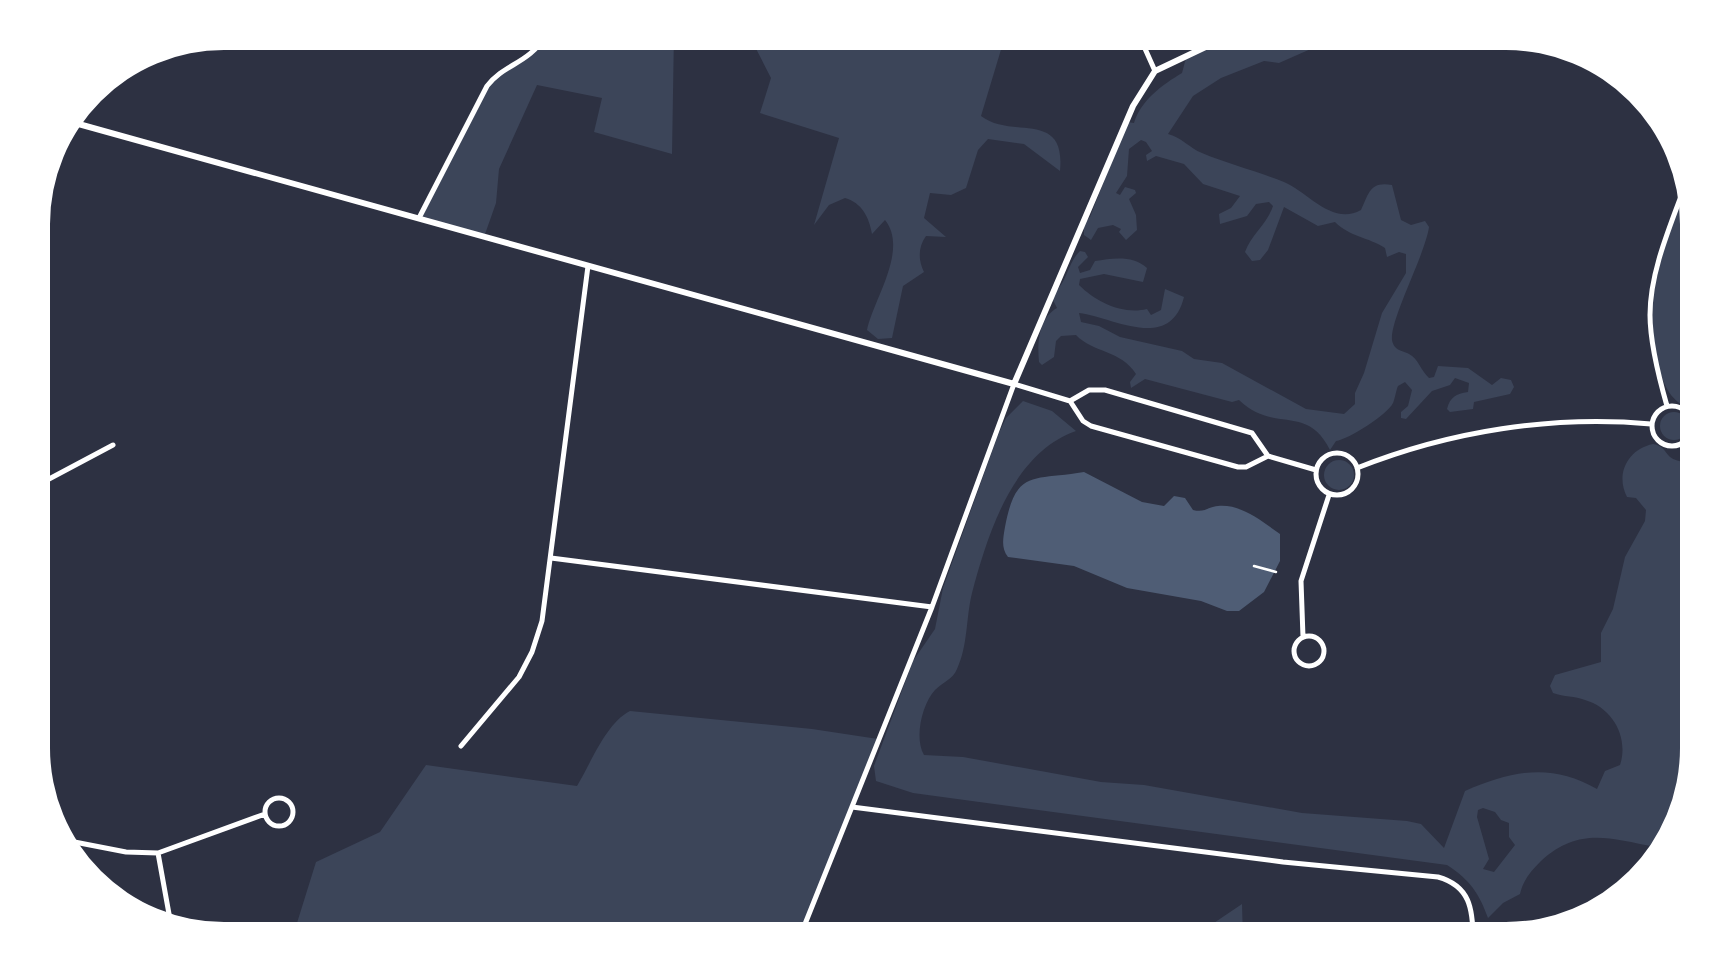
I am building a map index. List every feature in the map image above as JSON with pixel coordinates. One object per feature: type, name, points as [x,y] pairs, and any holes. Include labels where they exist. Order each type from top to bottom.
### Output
[{"type":"street","points":[[418,218],[487,86],[534,50]]},
{"type":"street","points":[[1146,50],[1155,71]]},
{"type":"street","points":[[807,922],[932,607],[1014,384],[1120,131],[1155,71],[1194,50]]},
{"type":"street","points":[[82,125],[1014,384],[1070,402],[1083,422],[1091,426],[1208,460],[1246,467],[1268,456]]},
{"type":"street","points":[[1667,406],[1650,305],[1678,204]]},
{"type":"street","points":[[460,746],[510,691],[532,652],[542,621],[588,266]]},
{"type":"street","points":[[1070,402],[1089,390],[1105,390],[1252,433],[1268,456],[1316,470]]},
{"type":"street","points":[[1680,409],[1667,406],[1656,412],[1651,424],[1654,436],[1662,444],[1671,447],[1680,443]]},
{"type":"street","points":[[1357,468],[1427,444],[1570,420],[1651,424]]},
{"type":"street","points":[[50,478],[113,445]]},
{"type":"street","points":[[1336,453],[1349,457],[1357,468],[1354,488],[1343,495],[1330,495],[1320,488],[1316,470],[1323,458],[1336,453]]},
{"type":"street","points":[[1303,637],[1301,581],[1330,495]]},
{"type":"street","points":[[551,558],[932,607]]},
{"type":"street","points":[[1303,637],[1318,639],[1323,648],[1322,658],[1314,665],[1301,664],[1295,656],[1296,643],[1303,637]]},
{"type":"street","points":[[275,798],[288,802],[293,810],[291,819],[280,826],[271,824],[265,814],[268,802],[275,798]]},
{"type":"street","points":[[852,807],[1283,862],[1438,877],[1453,881],[1466,893],[1473,922]]},
{"type":"street","points":[[78,843],[126,852],[158,853],[265,814]]},
{"type":"street","points":[[158,853],[169,913]]},
{"type":"path","points":[[1254,566],[1276,572]]},
{"type":"shaded area","points":[[533,50],[674,50],[672,154],[594,132],[602,98],[537,85],[499,169],[496,203],[484,237],[419,218],[491,80],[517,65]]},
{"type":"shaded area","points":[[757,50],[1001,50],[981,116],[994,123],[1046,133],[1055,140],[1060,152],[1060,171],[1024,144],[988,139],[978,150],[966,188],[951,195],[930,193],[924,218],[946,237],[926,236],[920,254],[924,272],[903,286],[892,338],[878,339],[867,330],[891,260],[891,232],[885,220],[872,234],[864,212],[845,198],[829,205],[814,225],[839,138],[760,113],[771,78]]},
{"type":"shaded area","points":[[1205,50],[1308,50],[1279,63],[1264,61],[1221,78],[1193,96],[1168,134],[1202,153],[1284,182],[1340,214],[1361,210],[1375,187],[1392,185],[1401,220],[1411,225],[1425,221],[1429,227],[1396,317],[1392,340],[1395,346],[1412,356],[1429,378],[1434,377],[1438,366],[1468,368],[1492,385],[1501,378],[1511,380],[1514,387],[1510,394],[1474,402],[1473,409],[1450,412],[1447,409],[1452,399],[1468,392],[1469,383],[1455,378],[1450,385],[1432,391],[1406,419],[1401,418],[1401,412],[1408,406],[1412,390],[1405,382],[1398,386],[1393,403],[1383,414],[1336,441],[1330,450],[1311,427],[1265,416],[1239,400],[1232,402],[1145,379],[1131,388],[1136,374],[1130,366],[1076,335],[1061,336],[1056,341],[1054,357],[1042,365],[1039,362],[1043,324],[1057,308],[1055,292],[1080,251],[1088,257],[1078,267],[1080,273],[1090,270],[1095,261],[1116,258],[1129,259],[1147,268],[1143,282],[1104,274],[1080,279],[1079,285],[1110,306],[1147,309],[1151,315],[1161,310],[1165,289],[1184,297],[1177,314],[1154,328],[1079,313],[1081,322],[1120,337],[1182,351],[1194,359],[1222,363],[1306,409],[1344,414],[1355,404],[1355,393],[1382,313],[1406,273],[1406,254],[1399,252],[1387,257],[1385,248],[1335,222],[1318,226],[1284,207],[1268,250],[1260,260],[1252,261],[1245,252],[1273,206],[1269,202],[1256,204],[1247,216],[1220,224],[1219,214],[1231,208],[1240,196],[1203,184],[1184,164],[1156,156],[1147,161],[1146,155],[1152,151],[1141,140],[1129,149],[1127,176],[1116,193],[1120,195],[1125,187],[1135,190],[1129,199],[1137,230],[1126,240],[1119,232],[1121,229],[1113,225],[1098,228],[1091,240],[1084,235],[1084,223],[1090,217],[1127,122],[1134,123],[1147,100],[1182,73],[1186,58]]},
{"type":"shaded area","points":[[1679,205],[1680,403],[1665,384],[1654,343],[1654,296]]},
{"type":"shaded area","points":[[1023,401],[1052,411],[1076,431],[1035,457],[995,521],[972,593],[961,660],[953,675],[930,696],[923,712],[920,740],[924,755],[963,757],[1302,813],[1407,821],[1421,824],[1444,848],[1465,791],[1499,778],[1531,772],[1563,775],[1597,789],[1605,771],[1620,765],[1622,745],[1611,717],[1595,704],[1553,693],[1550,686],[1555,675],[1601,662],[1601,633],[1613,609],[1625,557],[1645,521],[1646,510],[1636,498],[1627,497],[1623,471],[1637,451],[1653,444],[1661,447],[1680,461],[1680,759],[1674,793],[1657,835],[1649,846],[1595,838],[1568,843],[1541,861],[1520,894],[1488,918],[1473,888],[1447,865],[913,793],[876,781],[874,766],[913,661],[935,629],[943,588],[1006,418]],"holes":[[[1478,810],[1495,812],[1509,823],[1509,837],[1515,845],[1494,872],[1483,869],[1489,859]]]},
{"type":"shaded area","points":[[1680,413],[1680,439],[1674,440],[1664,436],[1660,426],[1664,416]]},
{"type":"shaded area","points":[[1339,460],[1349,465],[1354,475],[1349,485],[1339,490],[1329,485],[1324,475],[1329,465]]},
{"type":"shaded area","points":[[1084,472],[1142,502],[1164,506],[1174,496],[1185,498],[1193,510],[1227,506],[1258,519],[1280,534],[1280,561],[1264,592],[1239,611],[1227,611],[1201,601],[1127,588],[1074,566],[1008,557],[1003,547],[1005,527],[1009,508],[1021,486],[1039,478]]},
{"type":"shaded area","points":[[630,711],[878,739],[806,922],[297,922],[316,862],[380,832],[426,765],[577,786],[606,734]]},
{"type":"shaded area","points":[[1242,904],[1243,922],[1215,922]]}]
